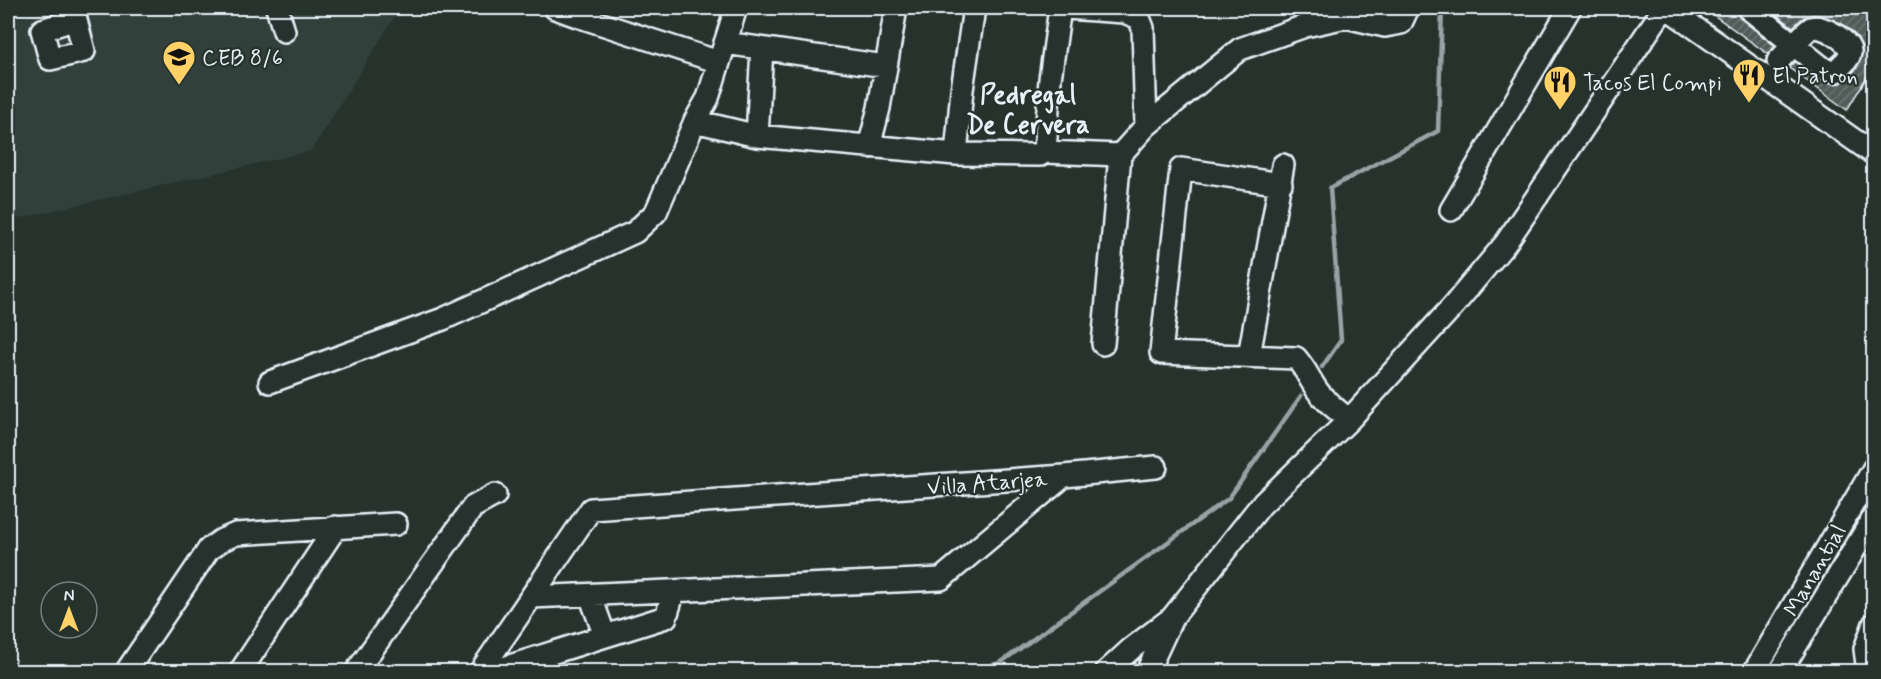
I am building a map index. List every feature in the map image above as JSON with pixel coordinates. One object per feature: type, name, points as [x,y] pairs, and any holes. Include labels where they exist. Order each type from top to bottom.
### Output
[{"type":"street","points":[[277,8],[284,32]]},
{"type":"street","points":[[555,8],[578,12],[722,53],[762,50],[885,66]]},
{"type":"street","points":[[270,382],[442,319],[635,232],[656,212],[695,121],[708,98],[736,8]]},
{"type":"street","points":[[869,147],[879,108],[896,8]]},
{"type":"street","points":[[956,154],[962,90],[974,8]]},
{"type":"street","points":[[1045,152],[1050,79],[1060,8]]},
{"type":"street","points":[[1066,8],[1124,12],[1138,18],[1143,28],[1146,126]]},
{"type":"street","points":[[1103,344],[1120,155],[1146,126],[1240,50],[1305,26],[1346,17],[1385,26],[1401,23],[1408,8]]},
{"type":"street","points":[[1451,210],[1570,8]]},
{"type":"street","points":[[1147,672],[1172,618],[1261,505],[1349,420],[1454,305],[1505,244],[1665,8],[1874,154]]},
{"type":"street","points":[[1748,8],[1795,46],[1778,61]]},
{"type":"street","points":[[757,136],[762,50]]},
{"type":"street","points":[[695,121],[757,136],[956,154],[1040,155],[1045,152],[1120,155]]},
{"type":"street","points":[[1249,356],[1282,175],[1181,170],[1161,353],[1296,358],[1306,369],[1325,399],[1349,420]]},
{"type":"street","points":[[1064,476],[1156,467]]},
{"type":"street","name":"Manantial","points":[[1754,672],[1874,468]]},
{"type":"street","name":"Villa Atarjea","points":[[531,597],[941,579],[1064,476]]},
{"type":"street","name":"Villa Atarjea","points":[[480,672],[591,509],[1064,476]]},
{"type":"street","points":[[356,672],[473,507],[495,495]]},
{"type":"street","points":[[1780,672],[1871,521],[1847,513]]},
{"type":"street","points":[[126,672],[209,549],[222,540],[236,534],[396,524]]},
{"type":"street","points":[[240,672],[336,527]]},
{"type":"street","points":[[491,672],[666,617],[674,591]]},
{"type":"street","points":[[590,595],[605,636]]},
{"type":"street","points":[[1106,672],[1131,649],[1172,618]]},
{"type":"street","points":[[1868,672],[1874,624]]},
{"type":"shaded area","name":"CEB 8/6","points":[[60,8],[400,8],[311,151],[8,221],[8,21]]},
{"type":"building","points":[[1704,8],[1735,8],[1740,18],[1775,46],[1768,54]]},
{"type":"building","points":[[1768,8],[1874,8],[1874,65],[1847,110],[1789,68],[1795,62],[1817,79],[1834,84],[1841,83],[1856,69],[1861,59],[1862,47],[1857,37],[1841,23],[1818,15],[1804,17],[1793,27]]},
{"type":"waterway","points":[[1322,367],[1341,340],[1330,188],[1438,131],[1442,8]]},
{"type":"waterway","points":[[965,672],[1000,663],[1229,498],[1301,396]]},
{"type":"place","name":"CEB 8/6","points":[[179,86]]},
{"type":"place","name":"El Patron","points":[[1749,104]]},
{"type":"place","name":"Tacos El Compi","points":[[1560,111]]},
{"type":"district","name":"Pedregal De Cervera","points":[[1028,109]]}]
